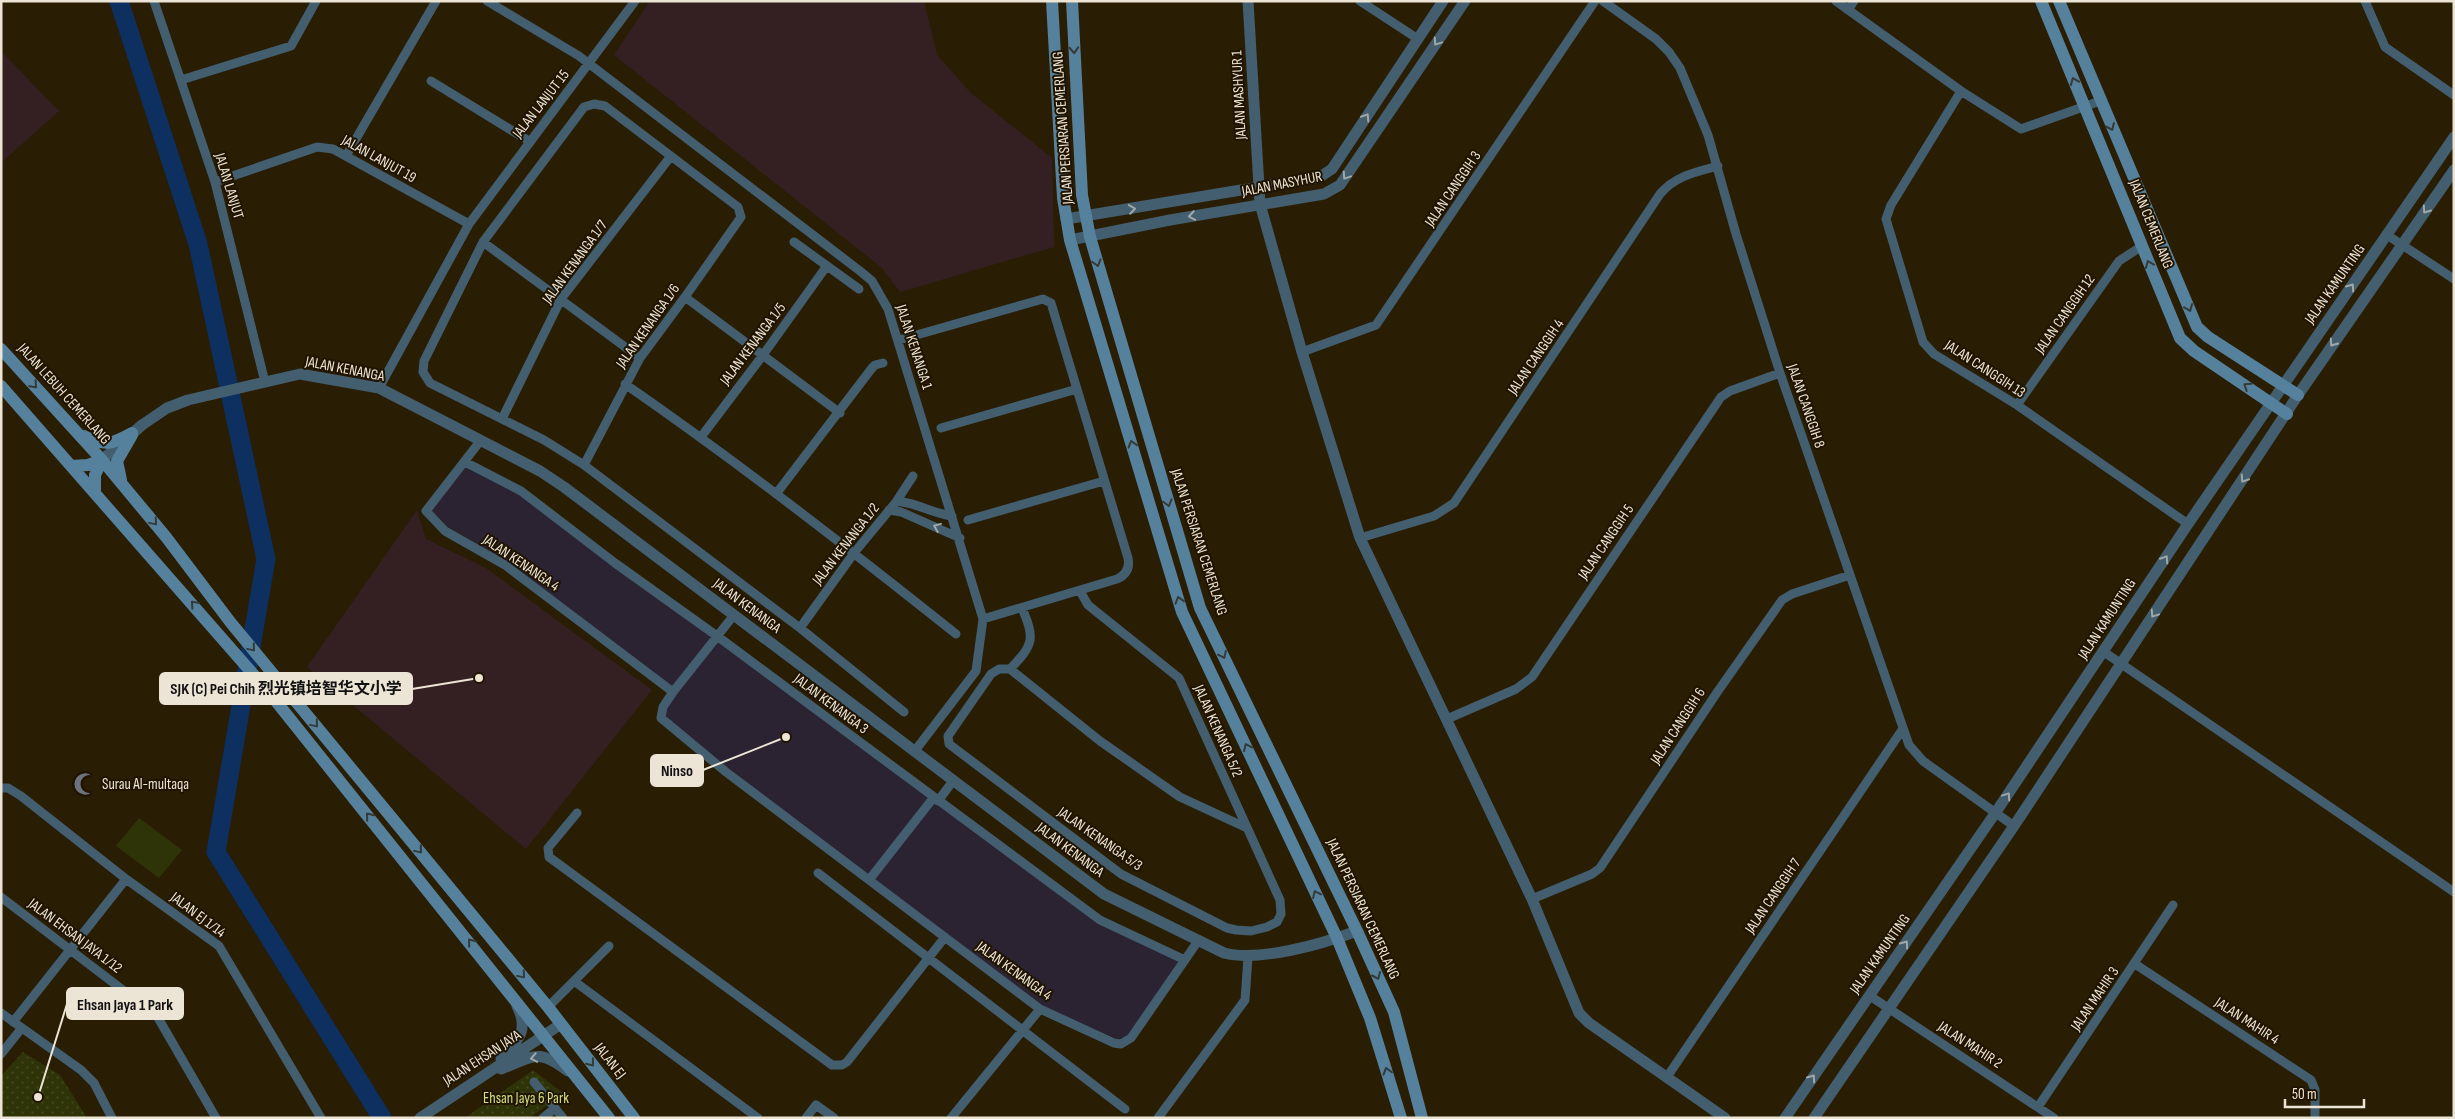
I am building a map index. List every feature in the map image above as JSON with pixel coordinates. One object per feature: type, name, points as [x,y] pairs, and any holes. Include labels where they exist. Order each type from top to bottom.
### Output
[{"type":"main road","name":"JALAN PERSIARAN CEMERLANG","points":[[1052,1],[1063,198],[1070,240],[1182,612],[1337,938],[1370,1018],[1400,1118]]},
{"type":"main road","name":"JALAN PERSIARAN CEMERLANG","points":[[1072,1],[1082,195],[1090,237],[1200,608],[1357,931],[1394,1012],[1422,1118]]},
{"type":"main road","name":"JALAN CEMERLANG","points":[[2041,1],[2180,338],[2194,351],[2286,414]]},
{"type":"main road","name":"JALAN CEMERLANG","points":[[2058,1],[2197,326],[2208,336],[2298,395]]},
{"type":"main road","name":"JALAN LEBUH CEMERLANG","points":[[1,349],[123,485],[166,537],[231,623],[273,673]]},
{"type":"main road","points":[[1,386],[95,491],[267,690],[545,1035],[609,1118]]},
{"type":"main road","points":[[79,434],[96,442],[107,444],[132,433]]},
{"type":"main road","points":[[123,485],[117,461],[132,433]]},
{"type":"main road","points":[[71,466],[88,465],[102,460]]},
{"type":"main road","points":[[95,491],[95,475],[102,460]]},
{"type":"main road","name":"JALAN EJ","points":[[273,673],[548,1007],[634,1118]]},
{"type":"street","name":"JALAN LANJUT","points":[[154,1],[215,182],[264,382]]},
{"type":"street","points":[[180,80],[291,46],[316,1]]},
{"type":"street","points":[[346,156],[436,1]]},
{"type":"street","name":"JALAN KENANGA 1","points":[[487,1],[579,56],[872,281],[885,302],[899,340],[983,619],[976,671],[914,752]]},
{"type":"street","name":"JALAN LANJUT 15","points":[[379,388],[469,224],[635,1]]},
{"type":"street","name":"JALAN MASHYUR 1","points":[[1248,1],[1260,204],[1302,352],[1360,538],[1532,899],[1579,1013],[1589,1023],[1725,1118]]},
{"type":"street","points":[[1360,1],[1418,38]]},
{"type":"street","name":"JALAN MASYHUR","points":[[1066,219],[1320,177],[1332,169],[1443,1]]},
{"type":"street","name":"JALAN MASYHUR","points":[[1070,240],[1260,204],[1324,194],[1340,185],[1465,1]]},
{"type":"street","name":"JALAN CANGGIH 3","points":[[1302,352],[1376,325],[1596,1]]},
{"type":"street","name":"JALAN CANGGIH 8","points":[[1603,1],[1656,38],[1675,59],[1708,135],[1736,234],[1780,373],[1902,730],[1909,745],[1923,760],[2014,826]]},
{"type":"street","points":[[1836,1],[1960,91],[2021,129],[2085,108],[2100,101]]},
{"type":"street","points":[[1848,10],[1854,1]]},
{"type":"street","points":[[2365,1],[2386,47],[2454,95]]},
{"type":"street","points":[[431,81],[529,141]]},
{"type":"street","name":"JALAN CANGGIH 13","points":[[1960,91],[1891,205],[1886,219],[1923,342],[1934,354],[2017,406],[2188,524]]},
{"type":"street","points":[[671,156],[605,106],[594,104],[587,106],[483,242],[424,361],[422,372],[430,383],[544,440],[584,465],[800,628],[904,712]]},
{"type":"street","name":"JALAN KAMUNTING","points":[[1785,1118],[1996,812],[2283,384],[2454,137]]},
{"type":"street","name":"JALAN LANJUT 19","points":[[215,182],[317,147],[332,149],[469,224]]},
{"type":"street","name":"JALAN KENANGA 1/6","points":[[584,465],[640,358],[741,217],[740,209],[671,156]]},
{"type":"street","name":"JALAN KENANGA 1/7","points":[[502,419],[561,299],[671,156]]},
{"type":"street","name":"JALAN CANGGIH 4","points":[[1360,538],[1434,516],[1454,503],[1660,194],[1671,183],[1687,174],[1718,166]]},
{"type":"street","points":[[1814,1118],[2014,826],[2298,395],[2454,170]]},
{"type":"street","points":[[2387,235],[2454,279]]},
{"type":"street","points":[[483,242],[640,358]]},
{"type":"street","points":[[794,242],[859,290]]},
{"type":"street","name":"JALAN CANGGIH 12","points":[[2017,406],[2119,261],[2142,246]]},
{"type":"street","name":"JALAN KENANGA 1/5","points":[[701,437],[826,267]]},
{"type":"street","points":[[685,297],[840,413]]},
{"type":"street","points":[[899,340],[1039,299],[1046,299],[1052,306],[1128,558],[1127,570],[1121,577],[983,619]]},
{"type":"street","points":[[776,494],[840,413],[872,368],[883,363]]},
{"type":"street","name":"JALAN CANGGIH 5","points":[[1447,719],[1516,689],[1532,676],[1721,397],[1730,391],[1780,373]]},
{"type":"street","name":"JALAN KENANGA","points":[[102,460],[156,414],[188,400],[290,375],[309,374],[379,388],[551,477],[1104,894],[1224,953],[1248,956],[1337,938],[1357,931]]},
{"type":"street","points":[[625,384],[701,437],[854,553],[956,634]]},
{"type":"street","points":[[941,428],[1076,389]]},
{"type":"street","name":"JALAN KENANGA 4","points":[[481,440],[426,511],[445,531],[505,565],[673,692]]},
{"type":"street","name":"JALAN KENANGA 3","points":[[465,462],[521,491],[615,563],[717,636],[1100,920],[1185,960]]},
{"type":"street","name":"JALAN KENANGA 1/2","points":[[800,628],[854,553],[896,502],[913,476]]},
{"type":"street","points":[[968,520],[1104,481]]},
{"type":"street","points":[[896,502],[903,501],[933,513],[952,516]]},
{"type":"street","points":[[889,510],[901,512],[960,538]]},
{"type":"street","name":"JALAN CANGGIH 6","points":[[1532,899],[1592,874],[1600,868],[1718,691],[1782,600],[1792,594],[1850,575]]},
{"type":"street","name":"JALAN KENANGA 5/2","points":[[1080,591],[1088,605],[1178,678],[1280,900],[1281,911],[1279,918]]},
{"type":"street","points":[[1022,608],[1031,630],[1032,639],[1030,646],[1010,669],[1100,742],[1180,797],[1247,828]]},
{"type":"street","name":"JALAN KENANGA 4","points":[[734,615],[673,692],[661,712],[664,722],[1040,1009],[1114,1043],[1125,1043],[1131,1038],[1198,941]]},
{"type":"street","points":[[2104,652],[2454,892]]},
{"type":"street","name":"JALAN KENANGA 5/3","points":[[1010,669],[998,669],[991,674],[948,736],[949,744],[1121,874],[1227,928],[1244,931],[1260,929],[1272,925],[1279,918]]},
{"type":"street","name":"JALAN CANGGIH 7","points":[[1667,1077],[1902,730]]},
{"type":"street","points":[[870,880],[953,781]]},
{"type":"street","name":"JALAN EJ 1/14","points":[[1,788],[8,788],[21,796],[126,879],[219,946],[321,1118]]},
{"type":"street","points":[[577,813],[548,848],[549,857],[827,1063],[837,1066],[848,1062],[931,958],[945,937]]},
{"type":"street","points":[[818,873],[1126,1109]]},
{"type":"street","points":[[1,1054],[17,1026],[70,950],[126,879]]},
{"type":"street","name":"JALAN EHSAN JAYA 1/12","points":[[1,897],[157,1016],[216,1118]]},
{"type":"street","name":"JALAN MAHIR 3","points":[[2038,1107],[2173,905]]},
{"type":"street","points":[[548,1007],[609,946]]},
{"type":"street","points":[[1158,1118],[1244,1002],[1247,994],[1248,956]]},
{"type":"street","name":"JALAN MAHIR 4","points":[[2135,964],[2311,1080],[2315,1090],[2315,1118]]},
{"type":"street","points":[[574,981],[758,1118]]},
{"type":"street","points":[[494,1068],[517,1040],[522,1030],[522,1017],[510,992]]},
{"type":"street","name":"JALAN MAHIR 2","points":[[1870,996],[2054,1118]]},
{"type":"street","points":[[951,1118],[1040,1009]]},
{"type":"street","points":[[1,1013],[90,1079],[112,1118]]},
{"type":"street","name":"JALAN EHSAN JAYA","points":[[424,1115],[561,1024]]},
{"type":"street","points":[[483,1076],[541,1056],[550,1058],[576,1077]]},
{"type":"street","points":[[534,1082],[563,1118]]},
{"type":"street","points":[[806,1118],[816,1105],[834,1118]]},
{"type":"street","points":[[543,1118],[556,1108]]},
{"type":"shaded area","points":[[650,1],[924,1],[937,55],[971,93],[1052,158],[1054,247],[900,292],[882,268],[614,55]]},
{"type":"shaded area","points":[[1,51],[59,111],[1,163]]},
{"type":"shaded area","points":[[466,467],[520,495],[1099,923],[1179,961],[1127,1037],[1117,1039],[1040,1005],[760,793],[668,720],[665,716],[667,707],[677,692],[505,560],[448,527],[431,510]]},
{"type":"shaded area","points":[[417,510],[426,539],[486,568],[652,690],[526,849],[307,667]]},
{"type":"green space","points":[[139,818],[182,850],[159,878],[116,846]]},
{"type":"green space","points":[[23,1052],[60,1075],[87,1118],[1,1118],[1,1076]]},
{"type":"green space","name":"Ehsan Jaya 6 Park","points":[[533,1070],[564,1094],[529,1118],[465,1118]]},
{"type":"waterway","points":[[119,1],[198,244],[266,559],[216,852],[382,1118]]},
{"type":"place","name":"SJK (C) Pei Chih 烈光镇培智华文小学","points":[[479,678]]},
{"type":"place","name":"Ninso","points":[[786,737]]},
{"type":"place","name":"Surau Al-multaqa","points":[[85,784]]},
{"type":"place","name":"Ehsan Jaya 1 Park","points":[[38,1097]]}]
